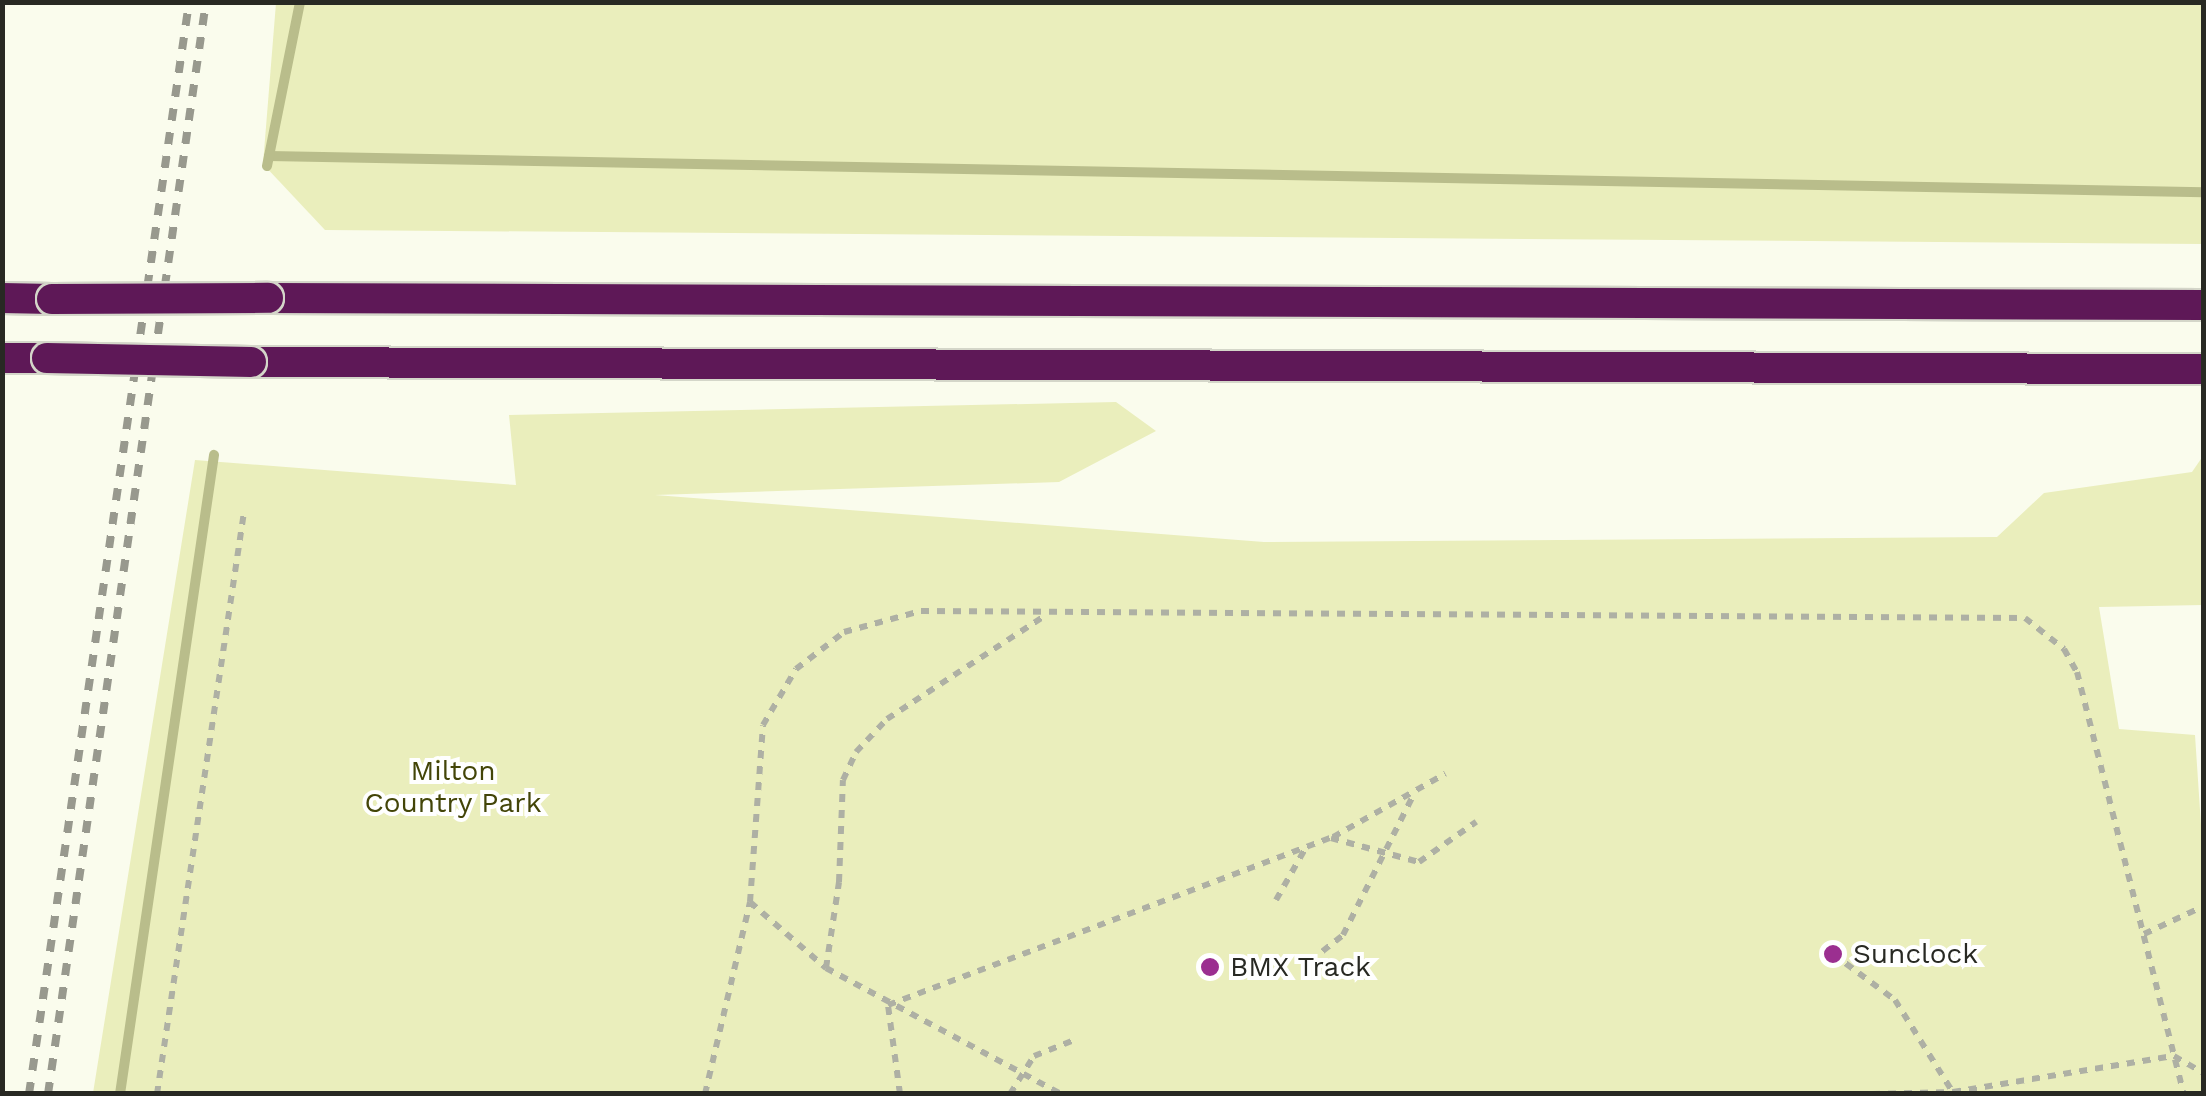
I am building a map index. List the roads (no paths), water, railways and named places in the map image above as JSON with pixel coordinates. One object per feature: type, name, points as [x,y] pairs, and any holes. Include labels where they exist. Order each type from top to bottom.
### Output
[{"type":"highway","points":[[2,298],[2204,306]]},
{"type":"highway","points":[[2,358],[2204,369]]},
{"type":"waterway","points":[[267,166],[300,2]]},
{"type":"waterway","points":[[269,156],[2204,192]]},
{"type":"waterway","points":[[120,1094],[214,455]]},
{"type":"railway","points":[[29,1094],[189,2]]},
{"type":"railway","points":[[48,1094],[206,2]]},
{"type":"place","name":"Sunclock","points":[[1833,954]]},
{"type":"place","name":"BMX Track","points":[[1210,967]]},
{"type":"park label","name":"Milton Country Park","points":[[453,787]]}]
